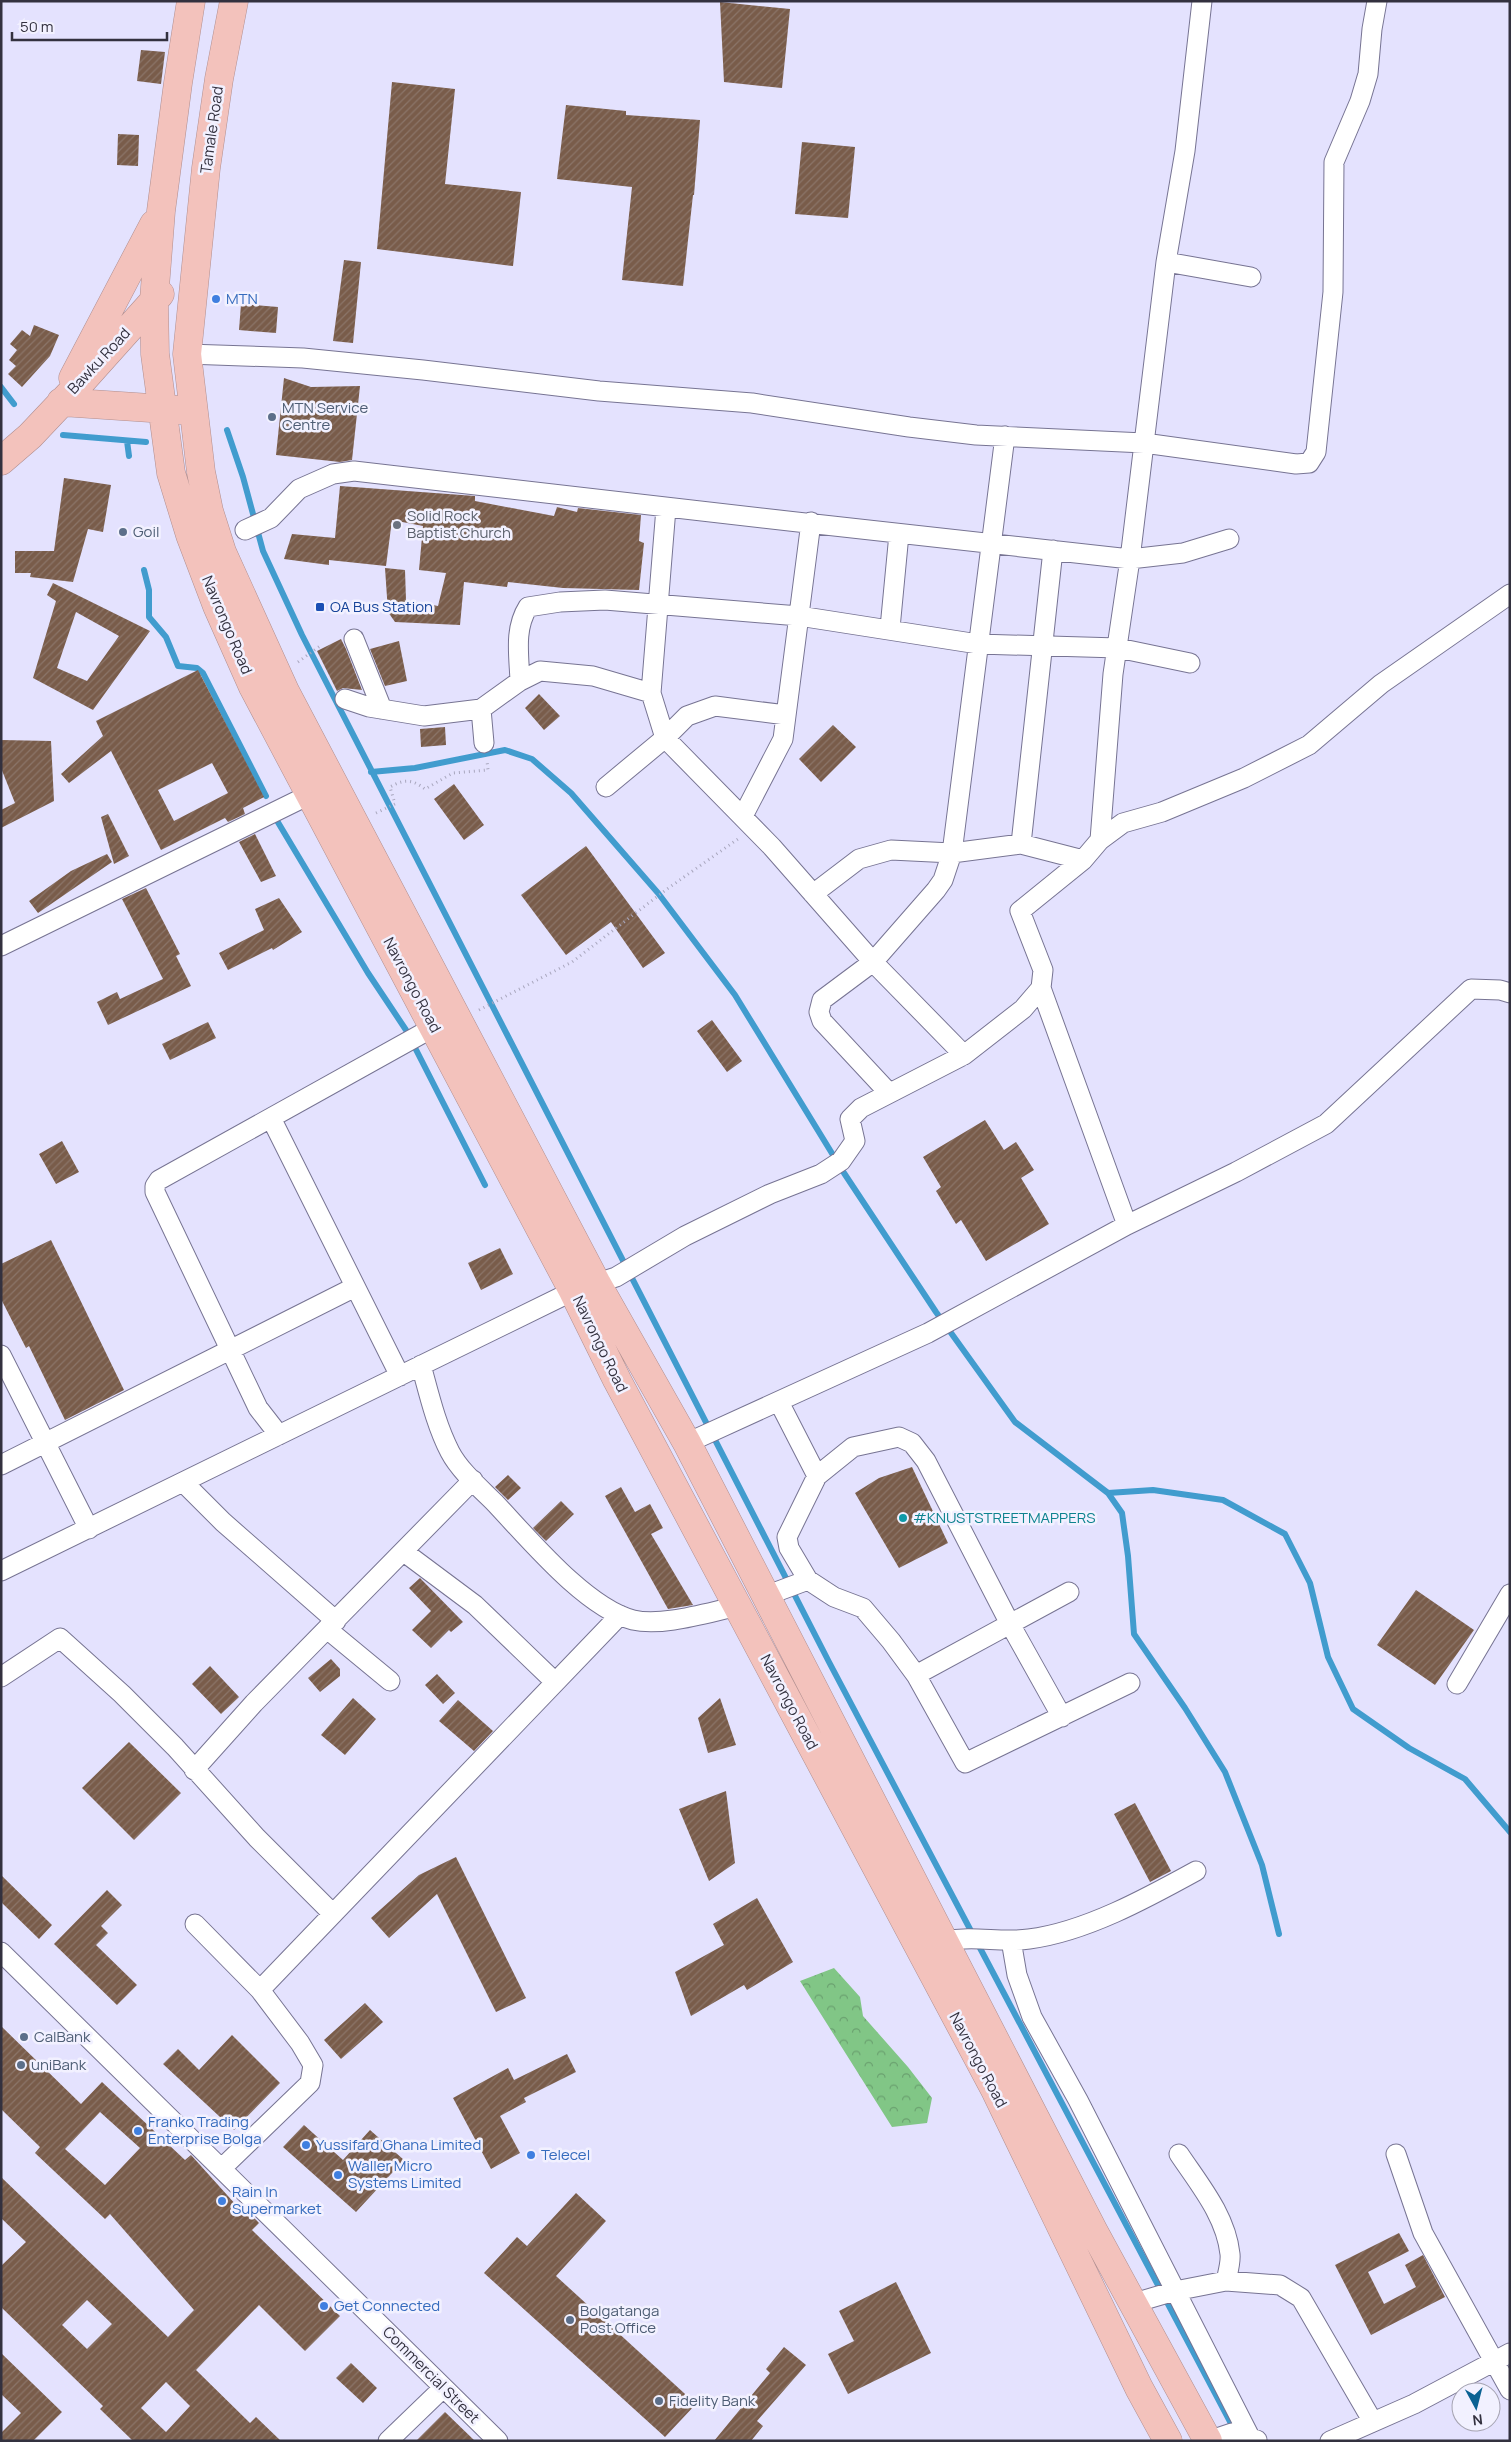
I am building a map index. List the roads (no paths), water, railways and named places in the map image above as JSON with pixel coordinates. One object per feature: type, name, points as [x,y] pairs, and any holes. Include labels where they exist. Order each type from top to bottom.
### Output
[{"type":"highway","name":"Tamale Road","points":[[195,260],[218,88],[234,1]]},
{"type":"highway","points":[[191,2],[161,211],[120,291],[84,353],[61,402],[195,410]]},
{"type":"highway","name":"Navrongo Road","points":[[161,211],[154,300],[155,354],[171,473],[190,535],[217,606],[253,687],[434,1027],[585,1287],[687,1443],[764,1596],[945,1941],[1093,2230],[1157,2296],[1208,2441]]},
{"type":"highway","name":"Bawku Road","points":[[1,461],[30,436],[112,349],[154,300],[195,260]]},
{"type":"highway","name":"Navrongo Road","points":[[195,260],[187,354],[201,472],[216,536],[240,593],[285,691],[585,1287],[617,1380],[739,1606],[994,2090],[1139,2388],[1168,2441]]},
{"type":"street","points":[[185,1],[191,2]]},
{"type":"street","points":[[1100,840],[1106,738],[1113,674],[1130,559],[1166,262],[1184,150],[1202,1]]},
{"type":"street","points":[[187,354],[303,358],[599,391],[752,403],[910,427],[1005,436],[1144,444],[1296,464],[1309,463],[1316,452],[1332,292],[1334,162],[1360,101],[1368,74],[1372,28],[1378,1]]},
{"type":"street","points":[[1166,262],[1251,277]]},
{"type":"street","points":[[889,1093],[822,1021],[819,1012],[822,1000],[873,962],[936,890],[943,880],[952,853],[1005,436]]},
{"type":"street","points":[[245,530],[271,518],[299,489],[334,474],[354,471],[595,498],[666,508],[811,522],[899,534],[1130,559],[1183,553],[1229,539]]},
{"type":"street","points":[[666,508],[651,693],[665,738],[748,822],[873,962],[964,1055]]},
{"type":"street","points":[[748,822],[783,739],[811,522]]},
{"type":"street","points":[[890,628],[899,534]]},
{"type":"street","points":[[1020,844],[1053,550]]},
{"type":"street","points":[[1127,1225],[1041,988],[1043,970],[1020,911],[1083,860],[1100,840],[1123,823],[1162,812],[1235,782],[1309,745],[1381,684],[1510,594]]},
{"type":"street","points":[[520,681],[518,639],[522,616],[528,607],[560,602],[605,600],[658,606],[799,616],[890,628],[978,644],[1042,644],[1118,648],[1190,662]]},
{"type":"street","points":[[354,639],[382,709]]},
{"type":"street","points":[[345,699],[382,709],[424,716],[481,709],[520,681],[540,671],[593,676],[651,693]]},
{"type":"street","points":[[606,787],[665,738],[687,716],[715,706],[786,714]]},
{"type":"street","points":[[481,709],[484,743]]},
{"type":"street","points":[[1,946],[309,795]]},
{"type":"street","points":[[814,894],[859,858],[890,850],[952,853],[1020,844],[1083,860]]},
{"type":"street","points":[[1,1571],[421,1365],[585,1287],[616,1277],[685,1236],[770,1194],[820,1174],[842,1162],[855,1142],[850,1119],[861,1108],[964,1055],[1023,1009],[1041,988]]},
{"type":"street","points":[[687,1443],[928,1333],[1127,1225],[1236,1172],[1326,1124],[1471,989],[1500,990],[1510,994]]},
{"type":"street","points":[[279,1435],[258,1408],[155,1192],[154,1186],[159,1180],[434,1027]]},
{"type":"street","points":[[270,1118],[400,1376]]},
{"type":"street","points":[[1,1466],[355,1287]]},
{"type":"street","points":[[3,1362],[89,1529]]},
{"type":"street","points":[[421,1365],[436,1418],[450,1453],[473,1480],[578,1587],[611,1612],[635,1620],[668,1621],[739,1606]]},
{"type":"street","points":[[779,1402],[817,1476]]},
{"type":"street","points":[[1062,1717],[1010,1624],[926,1461],[912,1443],[899,1437],[853,1447],[817,1476],[787,1537],[789,1548],[808,1580],[834,1597],[863,1608],[916,1674],[965,1763],[1062,1717],[1130,1683]]},
{"type":"street","points":[[194,1770],[254,1702],[473,1480]]},
{"type":"street","points":[[183,1482],[390,1681]]},
{"type":"street","points":[[404,1552],[475,1604],[555,1682]]},
{"type":"street","points":[[764,1596],[808,1580]]},
{"type":"street","points":[[916,1674],[1069,1592]]},
{"type":"street","points":[[1457,1684],[1510,1594]]},
{"type":"street","points":[[260,1990],[620,1615]]},
{"type":"street","points":[[1,1677],[60,1638],[129,1701],[175,1747],[194,1770],[333,1914]]},
{"type":"street","points":[[945,1941],[958,1938],[1031,1939],[1088,1924],[1159,1891],[1196,1871]]},
{"type":"street","points":[[195,1924],[260,1990],[300,2043],[313,2065],[310,2083],[222,2168]]},
{"type":"street","points":[[1011,1940],[1017,1975],[1032,2017],[1078,2100],[1157,2296],[1254,2439]]},
{"type":"street","name":"Commercial Street","points":[[1,1952],[498,2441]]},
{"type":"street","points":[[1179,2154],[1214,2206],[1225,2233],[1231,2255],[1226,2281]]},
{"type":"street","points":[[1396,2154],[1423,2233],[1502,2357],[1510,2390]]},
{"type":"street","points":[[1157,2296],[1226,2281],[1280,2286],[1301,2298],[1374,2422]]},
{"type":"street","points":[[1330,2441],[1414,2404],[1502,2357]]},
{"type":"street","points":[[388,2441],[443,2388]]},
{"type":"street","points":[[1208,2441],[1232,2433],[1254,2439]]},
{"type":"waterway","points":[[1,387],[14,404]]},
{"type":"waterway","points":[[227,430],[243,477],[263,551],[302,635],[829,1662],[1235,2431]]},
{"type":"waterway","points":[[63,435],[146,442]]},
{"type":"waterway","points":[[127,441],[129,456]]},
{"type":"waterway","points":[[144,570],[149,590],[149,617],[166,637],[178,666],[197,668],[203,673],[266,796]]},
{"type":"waterway","points":[[371,772],[415,768],[505,750],[532,759],[571,793],[658,893],[735,995],[844,1173],[936,1312],[1015,1422],[1108,1493],[1122,1513],[1128,1556],[1134,1634],[1185,1708],[1225,1772],[1262,1865],[1279,1934]]},
{"type":"waterway","points":[[276,819],[368,973],[406,1030],[485,1185]]},
{"type":"waterway","points":[[1108,1493],[1153,1490],[1223,1500],[1285,1534],[1310,1583],[1328,1657],[1353,1709],[1409,1748],[1465,1779],[1510,1832]]},
{"type":"place","name":"MTN","points":[[216,299]]},
{"type":"place","name":"MTN Service Centre","points":[[272,417]]},
{"type":"place","name":"Solid Rock Baptist Church","points":[[397,525]]},
{"type":"place","name":"Goil","points":[[123,532]]},
{"type":"place","name":"OA Bus Station","points":[[320,607]]},
{"type":"place","name":"#KNUSTSTREETMAPPERS","points":[[903,1518]]},
{"type":"place","name":"CalBank","points":[[24,2037]]},
{"type":"place","name":"uniBank","points":[[21,2065]]},
{"type":"place","name":"Franko Trading Enterprise Bolga","points":[[138,2131]]},
{"type":"place","name":"Yussifard Ghana Limited","points":[[306,2145]]},
{"type":"place","name":"Telecel","points":[[531,2155]]},
{"type":"place","name":"Waller Micro Systems Limited","points":[[338,2175]]},
{"type":"place","name":"Rain In Supermarket","points":[[222,2201]]},
{"type":"place","name":"Get Connected","points":[[324,2306]]},
{"type":"place","name":"Bolgatanga Post Office","points":[[570,2320]]},
{"type":"place","name":"Fidelity Bank","points":[[659,2401]]}]
